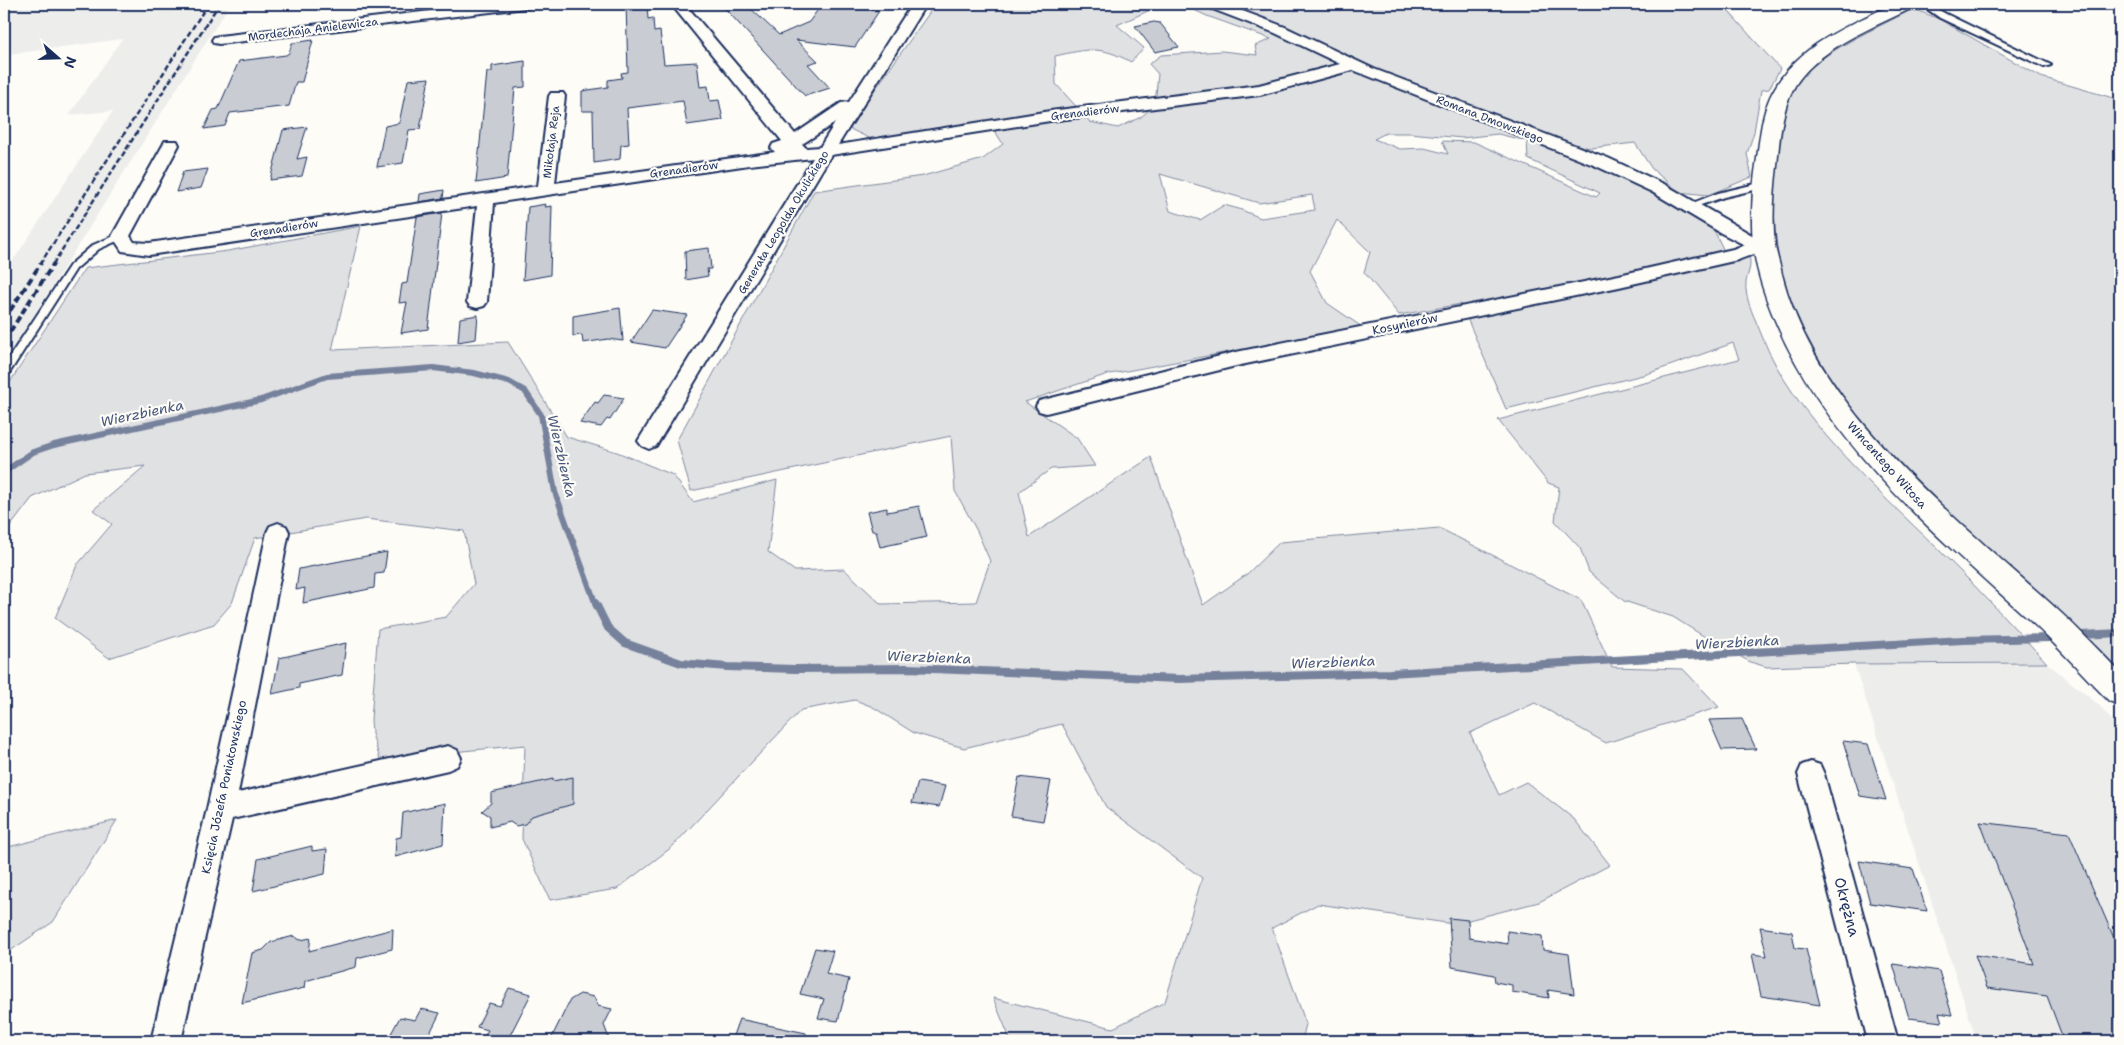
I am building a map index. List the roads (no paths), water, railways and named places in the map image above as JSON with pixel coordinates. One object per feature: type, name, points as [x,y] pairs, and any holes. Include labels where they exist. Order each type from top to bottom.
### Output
[{"type":"street","name":"Mordechaja Anielewicza","points":[[219,40],[443,9],[525,4]]},
{"type":"street","points":[[678,4],[798,148],[826,122],[861,94]]},
{"type":"street","name":"Generała Leopolda Okulickiego","points":[[648,441],[825,152],[919,4]]},
{"type":"street","name":"Romana Dmowskiego","points":[[1212,4],[1280,30],[1354,65],[1602,162],[1658,188],[1734,233],[1746,239],[1764,244]]},
{"type":"street","name":"Wincentego Witosa","points":[[1906,4],[1829,43],[1809,58],[1793,74],[1779,98],[1771,132],[1764,185],[1764,244],[1777,298],[1802,354],[1853,429],[1929,511],[2050,621],[2120,692]]},
{"type":"street","name":"Grenadierów","points":[[121,236],[128,247],[149,249],[749,160],[798,148],[825,152],[1050,116],[1260,90],[1354,65]]},
{"type":"street","name":"Mikołaja Reja","points":[[546,189],[557,96]]},
{"type":"street","points":[[121,236],[171,146]]},
{"type":"street","points":[[477,302],[486,198]]},
{"type":"street","name":"Kosynierów","points":[[1046,406],[1236,359],[1738,254],[1764,244]]},
{"type":"street","name":"Księcia Józefa Poniatowskiego","points":[[166,1041],[221,809],[278,532]]},
{"type":"street","points":[[221,809],[448,758]]},
{"type":"street","name":"Okrężna","points":[[1812,774],[1883,1041]]},
{"type":"lane","points":[[1923,4],[1943,16],[2047,65]]},
{"type":"lane","points":[[1689,206],[1764,185]]},
{"type":"lane","points":[[4,373],[73,267],[96,248],[121,236]]},
{"type":"waterway","name":"Wierzbienka","points":[[4,472],[33,452],[54,445],[261,400],[327,376],[433,368],[474,373],[509,382],[525,391],[541,415],[555,492],[596,605]]},
{"type":"waterway","name":"Wierzbienka","points":[[596,604],[608,628],[625,643],[681,663],[727,667],[795,669],[908,668],[1179,679],[1390,673],[1963,640],[2053,638]]},
{"type":"waterway","name":"Wierzbienka","points":[[2082,635],[2120,633]]},
{"type":"railway","points":[[40,264],[208,4]]},
{"type":"railway","points":[[53,264],[219,4]]},
{"type":"railway","points":[[4,320],[41,263]]},
{"type":"railway","points":[[4,341],[54,263]]}]
